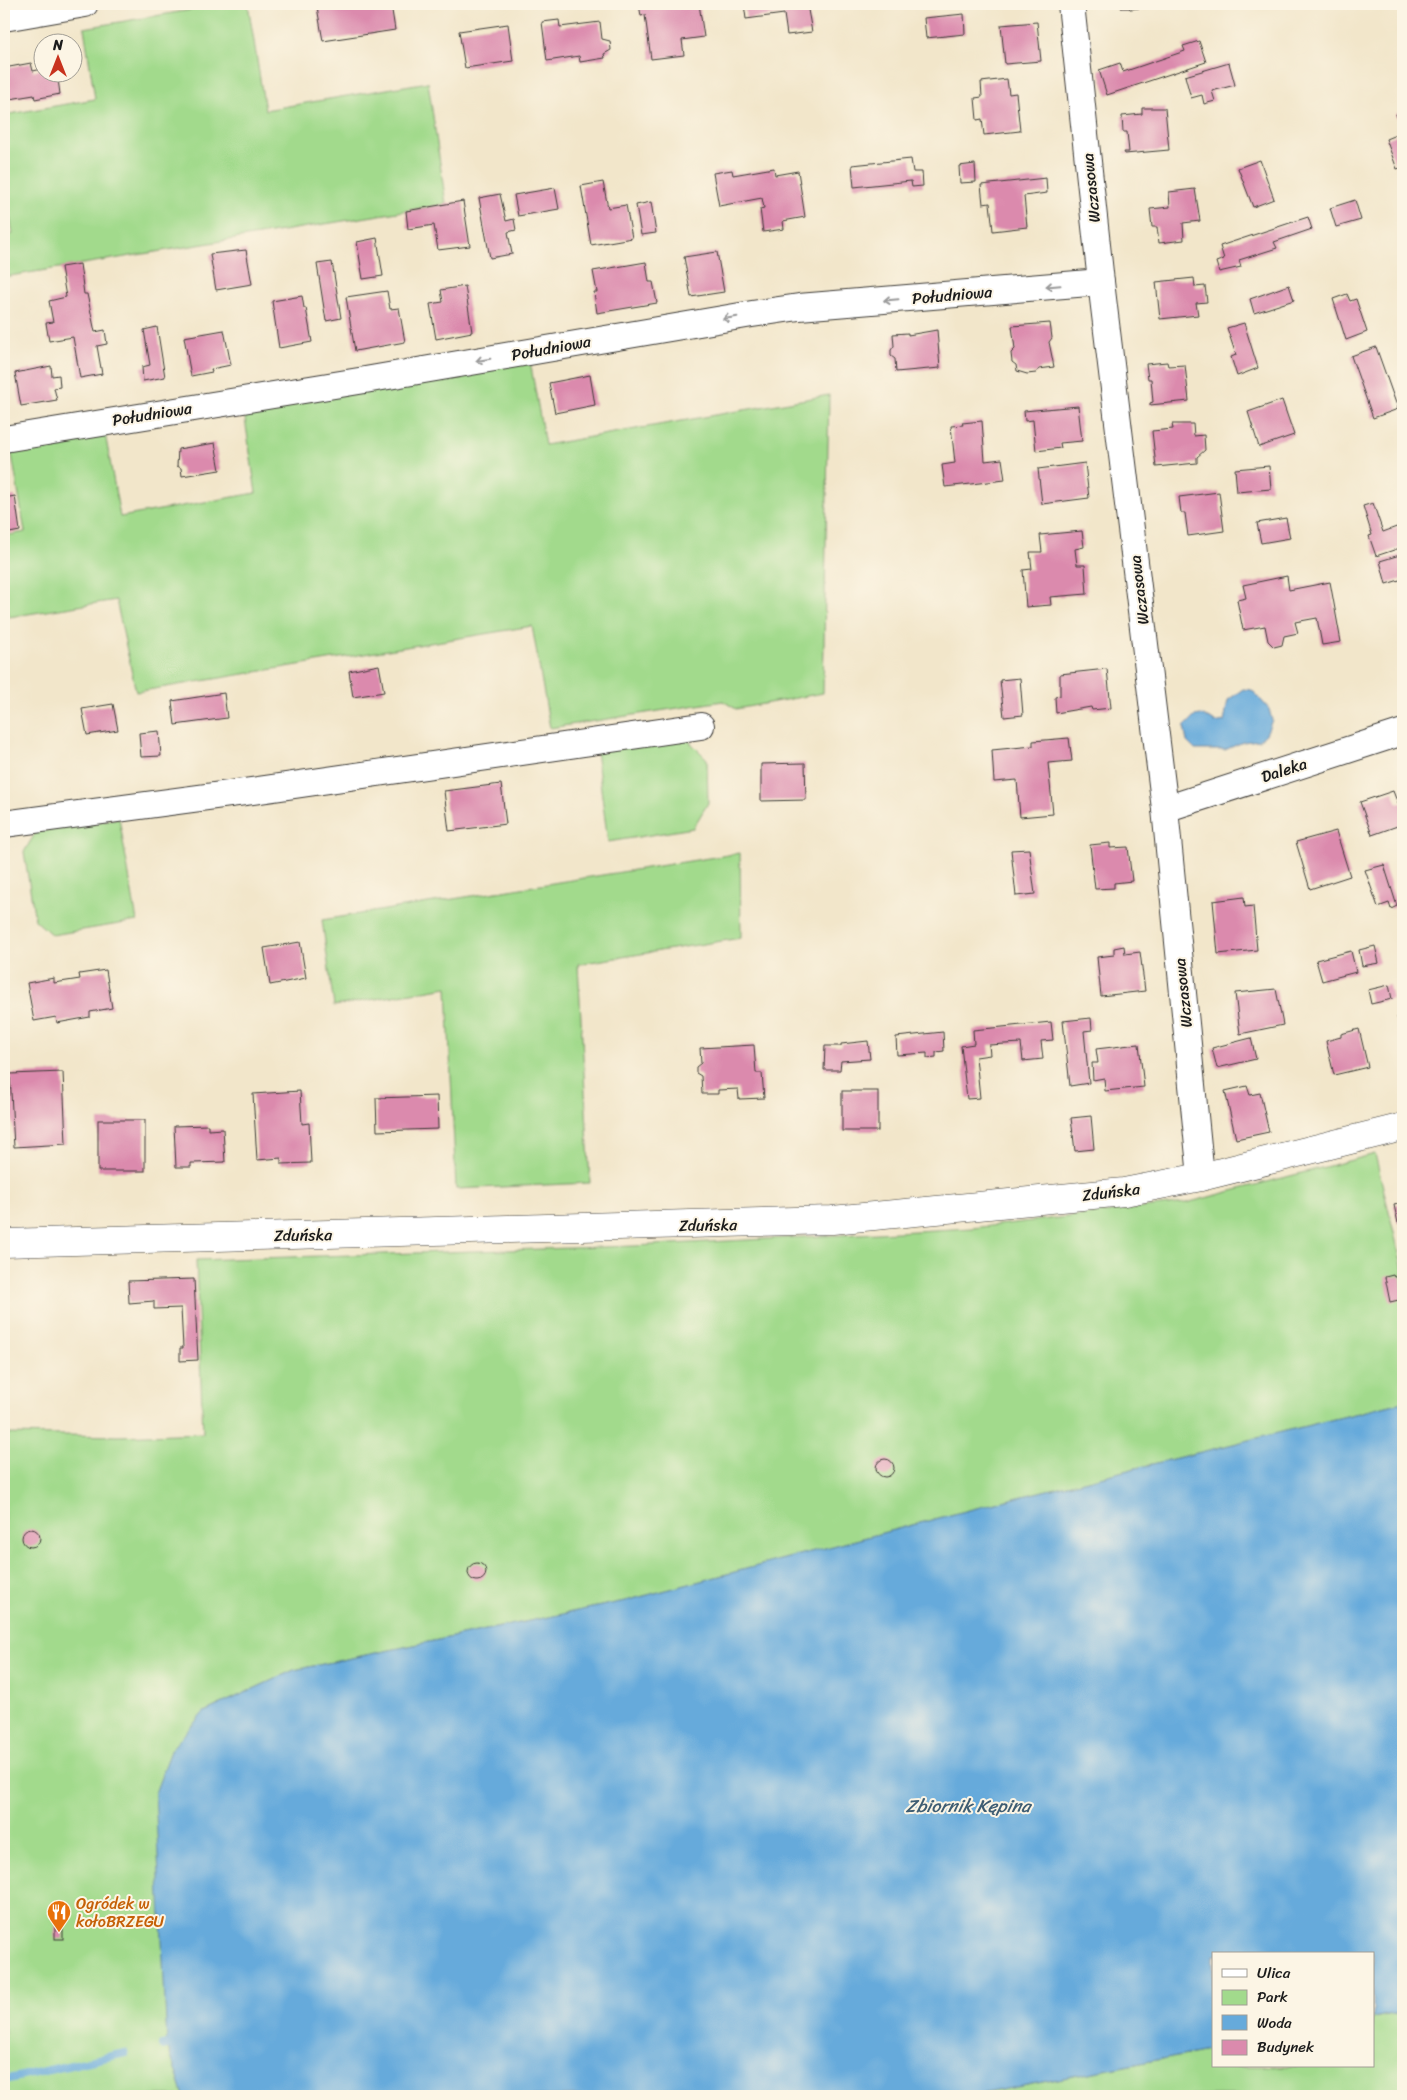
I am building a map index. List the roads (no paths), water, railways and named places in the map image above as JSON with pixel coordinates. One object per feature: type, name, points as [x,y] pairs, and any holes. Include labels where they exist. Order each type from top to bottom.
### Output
[{"type":"street","points":[[4,18],[85,4]]},
{"type":"street","name":"Wczasowa","points":[[1071,4],[1165,809],[1201,1177]]},
{"type":"street","name":"Południowa","points":[[4,439],[374,379],[762,312],[800,307],[1102,282]]},
{"type":"street","points":[[4,824],[252,791],[701,726]]},
{"type":"street","name":"Daleka","points":[[1165,809],[1403,732]]},
{"type":"street","name":"Zduńska","points":[[4,1243],[832,1220],[1124,1192],[1201,1177],[1403,1128]]},
{"type":"water","points":[[1243,689],[1252,690],[1269,709],[1272,720],[1266,734],[1259,740],[1243,742],[1225,750],[1195,750],[1187,742],[1184,727],[1195,716],[1201,715],[1214,721],[1214,723],[1224,721],[1228,700]]},
{"type":"water","name":"Zbiornik Kępina","points":[[1403,1402],[1403,2012],[1374,2018],[1374,1952],[1212,1952],[1212,2049],[970,2096],[184,2096],[167,2045],[155,1793],[172,1748],[204,1712],[294,1670],[625,1601],[1007,1500]]},
{"type":"waterway","points":[[162,2046],[177,2043]]},
{"type":"waterway","points":[[4,2080],[125,2053]]},
{"type":"place","name":"Ogródek w kołoBRZEGU","points":[[59,1933]]}]
